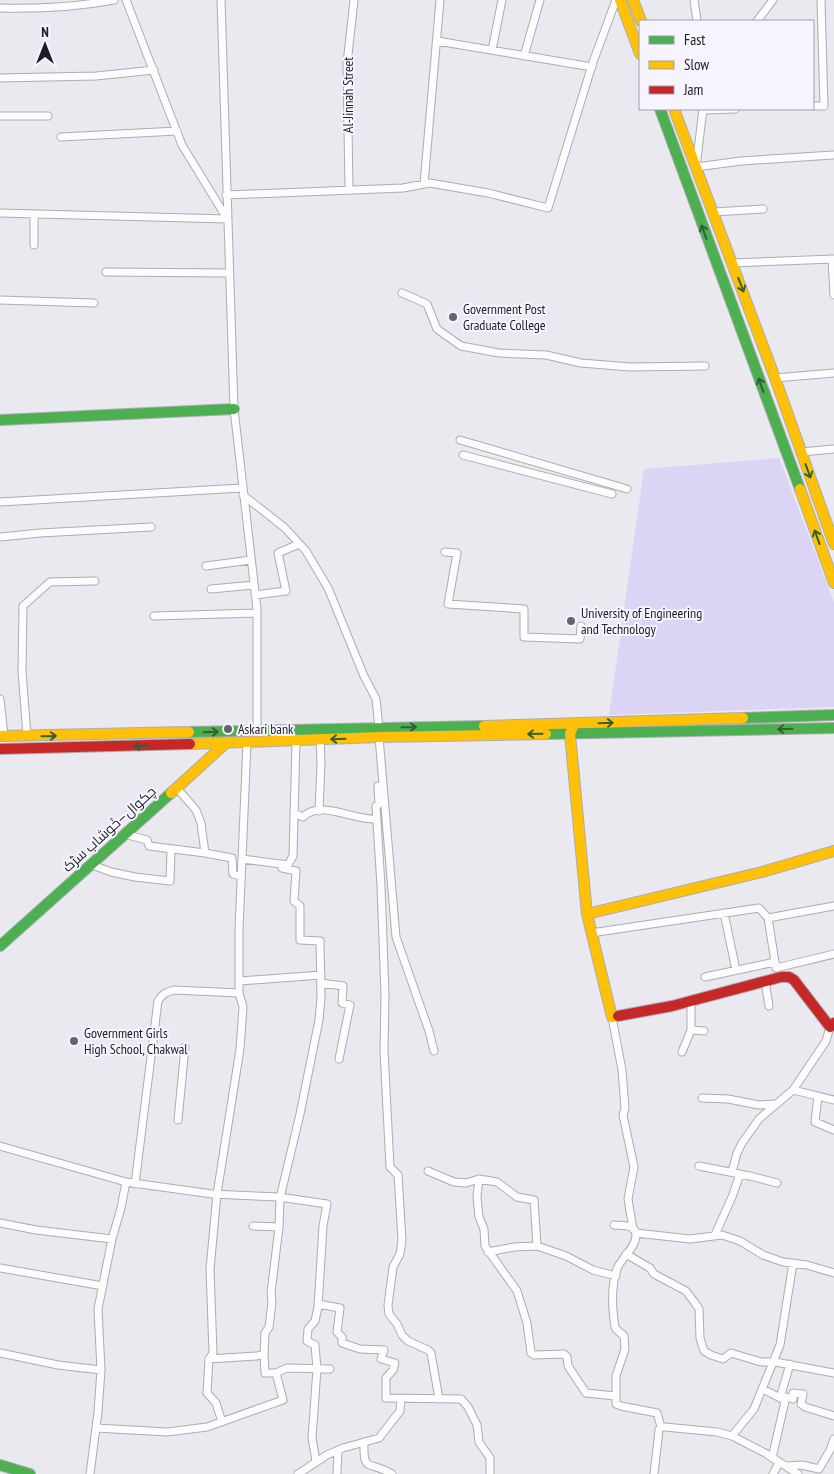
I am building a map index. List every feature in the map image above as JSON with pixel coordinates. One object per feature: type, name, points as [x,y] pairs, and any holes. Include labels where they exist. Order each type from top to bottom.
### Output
[{"type":"main road","points":[[620,0],[639,51]]},
{"type":"main road","points":[[633,0],[641,20]]},
{"type":"main road","points":[[660,110],[834,583]]},
{"type":"main road","points":[[674,110],[714,212],[834,544]]},
{"type":"main road","points":[[0,420],[234,409]]},
{"type":"main road","points":[[572,729],[834,715]]},
{"type":"main road","points":[[2,736],[257,731],[379,732],[834,728]]},
{"type":"main road","points":[[572,729],[587,914],[612,1017],[672,1006],[781,977],[789,977],[794,980],[832,1025]]},
{"type":"main road","name":"چکوال—خُوشاب سڑک","points":[[0,946],[225,744],[236,732]]},
{"type":"main road","points":[[0,748],[225,744],[320,740],[379,732]]},
{"type":"main road","points":[[111,735],[111,746]]},
{"type":"main road","points":[[587,914],[762,872],[834,851]]},
{"type":"main road","points":[[0,1465],[30,1474]]},
{"type":"street","points":[[0,8],[31,9],[88,5],[114,0]]},
{"type":"street","points":[[126,0],[182,145],[227,219]]},
{"type":"street","points":[[221,0],[234,409],[257,613],[257,731]]},
{"type":"street","name":"Al-Jinnah Street","points":[[349,190],[347,64],[354,0]]},
{"type":"street","points":[[424,184],[440,0]]},
{"type":"street","points":[[492,50],[502,0]]},
{"type":"street","points":[[524,56],[540,0]]},
{"type":"street","points":[[226,195],[403,188],[430,183],[488,193],[548,208],[592,67],[616,0]]},
{"type":"street","points":[[694,0],[698,20]]},
{"type":"street","points":[[758,20],[773,0]]},
{"type":"street","points":[[814,106],[824,106],[821,0]]},
{"type":"street","points":[[437,41],[592,67]]},
{"type":"street","points":[[0,78],[96,76],[154,70]]},
{"type":"street","points":[[703,110],[696,167],[741,161],[833,155]]},
{"type":"street","points":[[0,116],[48,116]]},
{"type":"street","points":[[61,137],[177,131]]},
{"type":"street","points":[[714,212],[763,209]]},
{"type":"street","points":[[0,213],[227,219]]},
{"type":"street","points":[[34,214],[34,245]]},
{"type":"street","points":[[732,263],[833,259],[834,295]]},
{"type":"street","points":[[106,272],[229,273]]},
{"type":"street","points":[[402,293],[427,304],[437,329],[461,346],[499,353],[546,355],[581,363],[630,367],[705,366]]},
{"type":"street","points":[[0,300],[94,303]]},
{"type":"street","points":[[775,378],[834,373]]},
{"type":"street","points":[[460,440],[627,489]]},
{"type":"street","points":[[802,452],[834,449]]},
{"type":"street","points":[[463,454],[612,494]]},
{"type":"street","points":[[0,502],[242,492],[278,523],[306,551],[328,588],[364,676],[376,699],[396,937],[429,1031],[434,1051]]},
{"type":"street","points":[[0,537],[151,527]]},
{"type":"street","points":[[255,595],[286,591],[278,554],[299,544]]},
{"type":"street","points":[[445,552],[457,553],[448,604],[524,609],[524,637],[580,639],[581,626]]},
{"type":"street","points":[[206,566],[251,560]]},
{"type":"street","points":[[27,736],[22,671],[23,606],[50,582],[95,581]]},
{"type":"street","points":[[211,589],[254,585]]},
{"type":"street","points":[[154,616],[257,613]]},
{"type":"street","points":[[0,699],[2,736]]},
{"type":"street","points":[[319,811],[320,740]]},
{"type":"street","points":[[242,859],[288,865],[293,856],[296,741]]},
{"type":"street","points":[[222,1422],[216,1403],[207,1393],[209,1359],[213,1353],[210,1269],[217,1194],[240,1049],[243,1007],[239,993],[239,929],[247,743]]},
{"type":"street","points":[[383,786],[378,786],[379,804],[376,806],[385,994],[384,1051],[390,1167],[398,1175],[402,1240],[400,1254],[393,1267],[388,1314],[408,1341],[428,1350],[431,1354],[439,1399]]},
{"type":"street","points":[[176,787],[196,810],[201,823],[205,853]]},
{"type":"street","points":[[294,814],[303,818],[309,812],[333,811],[367,820],[377,819]]},
{"type":"street","points":[[124,834],[147,840],[149,846],[232,858],[233,874],[241,876]]},
{"type":"street","points":[[90,864],[135,877],[170,881],[171,849]]},
{"type":"street","points":[[282,864],[282,868],[296,871],[294,901],[300,906],[300,940],[320,942],[321,983],[319,1020],[280,1198],[279,1227],[271,1293],[272,1302],[269,1327],[265,1333],[264,1373],[276,1373],[287,1368],[330,1369]]},
{"type":"street","points":[[768,918],[834,906]]},
{"type":"street","points":[[591,933],[759,908],[768,918],[776,968],[834,954]]},
{"type":"street","points":[[724,913],[736,970]]},
{"type":"street","points":[[705,977],[775,962]]},
{"type":"street","points":[[240,981],[321,975]]},
{"type":"street","points":[[765,981],[769,1006]]},
{"type":"street","points":[[321,983],[343,986],[342,1002],[350,1005],[339,1059]]},
{"type":"street","points":[[135,1184],[158,1001],[166,992],[174,990],[239,993]]},
{"type":"street","points":[[682,1052],[691,1030],[691,1001]]},
{"type":"street","points":[[612,1017],[622,1070],[625,1108],[623,1115],[634,1167],[628,1199],[634,1231],[633,1245],[617,1268],[613,1290],[614,1327],[624,1336],[625,1349],[616,1376],[615,1396],[616,1404],[657,1413],[660,1428],[654,1474]]},
{"type":"street","points":[[714,1237],[732,1197],[737,1153],[742,1143],[759,1119],[793,1090],[826,1041],[832,1025]]},
{"type":"street","points":[[691,1030],[704,1031]]},
{"type":"street","points":[[826,1041],[834,1044]]},
{"type":"street","points":[[178,1120],[185,1047]]},
{"type":"street","points":[[793,1090],[834,1100]]},
{"type":"street","points":[[818,1096],[815,1122],[834,1130]]},
{"type":"street","points":[[702,1098],[728,1099],[759,1106],[777,1104]]},
{"type":"street","points":[[0,1146],[135,1184],[327,1204],[323,1226],[318,1304],[315,1321],[308,1329],[307,1341],[315,1346],[317,1369],[312,1438],[316,1461]]},
{"type":"street","points":[[699,1166],[777,1183]]},
{"type":"street","points":[[428,1171],[454,1182],[466,1183],[479,1179],[497,1182],[517,1197],[534,1200],[537,1246]]},
{"type":"street","points":[[479,1179],[477,1197],[479,1217],[484,1229],[485,1246],[517,1291],[527,1323],[531,1353],[534,1355],[564,1354],[567,1357],[568,1366],[586,1393],[615,1396]]},
{"type":"street","points":[[90,1474],[101,1370],[98,1309],[126,1182]]},
{"type":"street","points":[[0,1223],[36,1230],[112,1239]]},
{"type":"street","points":[[614,1225],[629,1226],[634,1231],[690,1239],[722,1235],[740,1241],[763,1255],[782,1262],[807,1265],[834,1273]]},
{"type":"street","points":[[253,1226],[279,1227]]},
{"type":"street","points":[[488,1252],[514,1247],[537,1246],[566,1256],[593,1270],[616,1276]]},
{"type":"street","points":[[626,1254],[650,1268],[654,1274],[686,1291],[699,1309],[700,1338],[704,1351],[724,1359],[731,1353],[761,1362],[790,1364],[834,1373]]},
{"type":"street","points":[[732,1436],[754,1409],[780,1345],[793,1263]]},
{"type":"street","points":[[0,1268],[103,1286]]},
{"type":"street","points":[[318,1304],[340,1308],[337,1332],[342,1337],[342,1343],[360,1349],[384,1350],[381,1359],[395,1363],[393,1370],[386,1378],[386,1398],[461,1399],[468,1407],[477,1425],[479,1442],[490,1458],[490,1474]]},
{"type":"street","points":[[0,1353],[58,1366],[101,1370]]},
{"type":"street","points":[[209,1359],[264,1354]]},
{"type":"street","points":[[772,1458],[790,1364]]},
{"type":"street","points":[[96,1428],[167,1432],[207,1427],[283,1400],[276,1373]]},
{"type":"street","points":[[763,1389],[782,1399],[786,1397],[794,1399],[794,1393],[803,1394],[801,1404],[805,1407],[834,1416]]},
{"type":"street","points":[[298,1474],[316,1461],[338,1450],[379,1438],[400,1411],[401,1398]]},
{"type":"street","points":[[660,1428],[717,1432],[732,1436],[798,1474]]},
{"type":"street","points":[[773,1474],[783,1465],[802,1465],[819,1469],[832,1448],[834,1439]]},
{"type":"street","points":[[364,1442],[363,1462],[365,1465],[386,1470],[392,1474]]},
{"type":"street","points":[[337,1474],[338,1450]]},
{"type":"shaded area","points":[[779,458],[834,602],[834,707],[609,715],[644,469]]},
{"type":"traffic: fast","points":[[660,110],[800,489]]},
{"type":"traffic: fast","points":[[0,420],[234,409]]},
{"type":"traffic: fast","points":[[743,718],[834,715]]},
{"type":"traffic: fast","points":[[189,732],[484,726]]},
{"type":"traffic: fast","points":[[546,734],[834,728]]},
{"type":"traffic: fast","points":[[0,946],[171,793]]},
{"type":"traffic: fast","points":[[0,1465],[30,1474]]},
{"type":"traffic: slow","points":[[620,0],[639,51]]},
{"type":"traffic: slow","points":[[633,0],[641,20]]},
{"type":"traffic: slow","points":[[674,110],[775,378],[834,544]]},
{"type":"traffic: slow","points":[[800,489],[834,583]]},
{"type":"traffic: slow","points":[[484,726],[743,718]]},
{"type":"traffic: slow","points":[[573,727],[570,734],[587,914],[612,1017],[618,1016]]},
{"type":"traffic: slow","points":[[0,736],[189,732]]},
{"type":"traffic: slow","points":[[190,744],[379,737],[546,734]]},
{"type":"traffic: slow","points":[[171,793],[227,742]]},
{"type":"traffic: slow","points":[[587,914],[762,872],[834,851]]},
{"type":"traffic: jam","points":[[0,749],[190,744]]},
{"type":"traffic: jam","points":[[618,1016],[672,1006],[781,977],[789,977],[794,980],[830,1027],[834,1023]]},
{"type":"place","name":"Government Post Graduate College","points":[[453,317]]},
{"type":"place","name":"University of Engineering and Technology","points":[[571,621]]},
{"type":"place","name":"Askari bank","points":[[228,729]]},
{"type":"place","name":"Government Girls High School, Chakwal","points":[[74,1041]]}]
